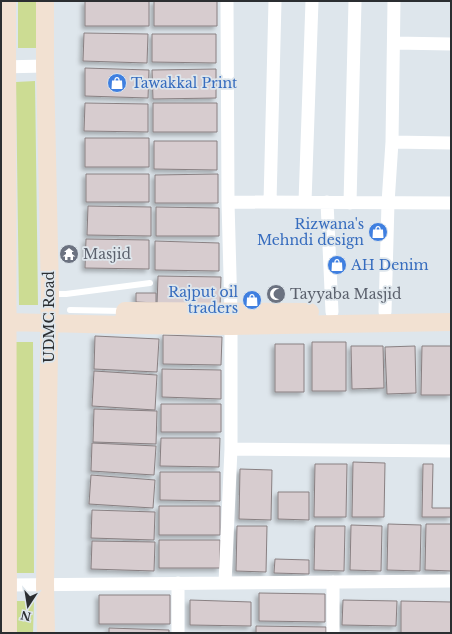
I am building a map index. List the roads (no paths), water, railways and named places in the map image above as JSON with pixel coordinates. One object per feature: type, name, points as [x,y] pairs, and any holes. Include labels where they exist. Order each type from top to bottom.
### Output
[{"type":"main road","points":[[7,1],[4,67],[4,287],[7,322],[4,475],[8,585],[8,633]]},
{"type":"main road","name":"UDMC Road","points":[[45,1],[50,294],[45,584],[46,633]]},
{"type":"main road","points":[[231,319],[332,312],[385,312],[451,309]]},
{"type":"main road","points":[[7,322],[50,323],[124,318],[451,322]]},
{"type":"street","points":[[225,583],[231,449],[227,1]]},
{"type":"street","points":[[270,202],[275,1]]},
{"type":"street","points":[[305,202],[312,1]]},
{"type":"street","points":[[350,202],[355,1]]},
{"type":"street","points":[[385,312],[388,203],[392,142],[394,1]]},
{"type":"street","points":[[394,43],[451,44]]},
{"type":"street","points":[[4,67],[46,66]]},
{"type":"street","points":[[392,142],[451,143]]},
{"type":"street","points":[[228,202],[451,203]]},
{"type":"street","points":[[327,202],[332,312]]},
{"type":"street","points":[[231,449],[451,451]]},
{"type":"street","points":[[8,585],[451,581]]},
{"type":"street","points":[[333,582],[333,633]]},
{"type":"street","points":[[178,583],[178,633]]},
{"type":"street","points":[[1,632],[8,633]]},
{"type":"lane","points":[[50,294],[66,294],[150,284]]},
{"type":"lane","points":[[70,310],[124,318]]},
{"type":"place","name":"Tawakkal Print","points":[[117,83]]},
{"type":"place","name":"Rizwana's Mehndi design","points":[[378,232]]},
{"type":"place","name":"Masjid","points":[[69,254]]},
{"type":"place","name":"AH Denim","points":[[337,265]]},
{"type":"place","name":"Tayyaba Masjid","points":[[276,294]]},
{"type":"place","name":"Rajput oil traders","points":[[252,300]]}]
